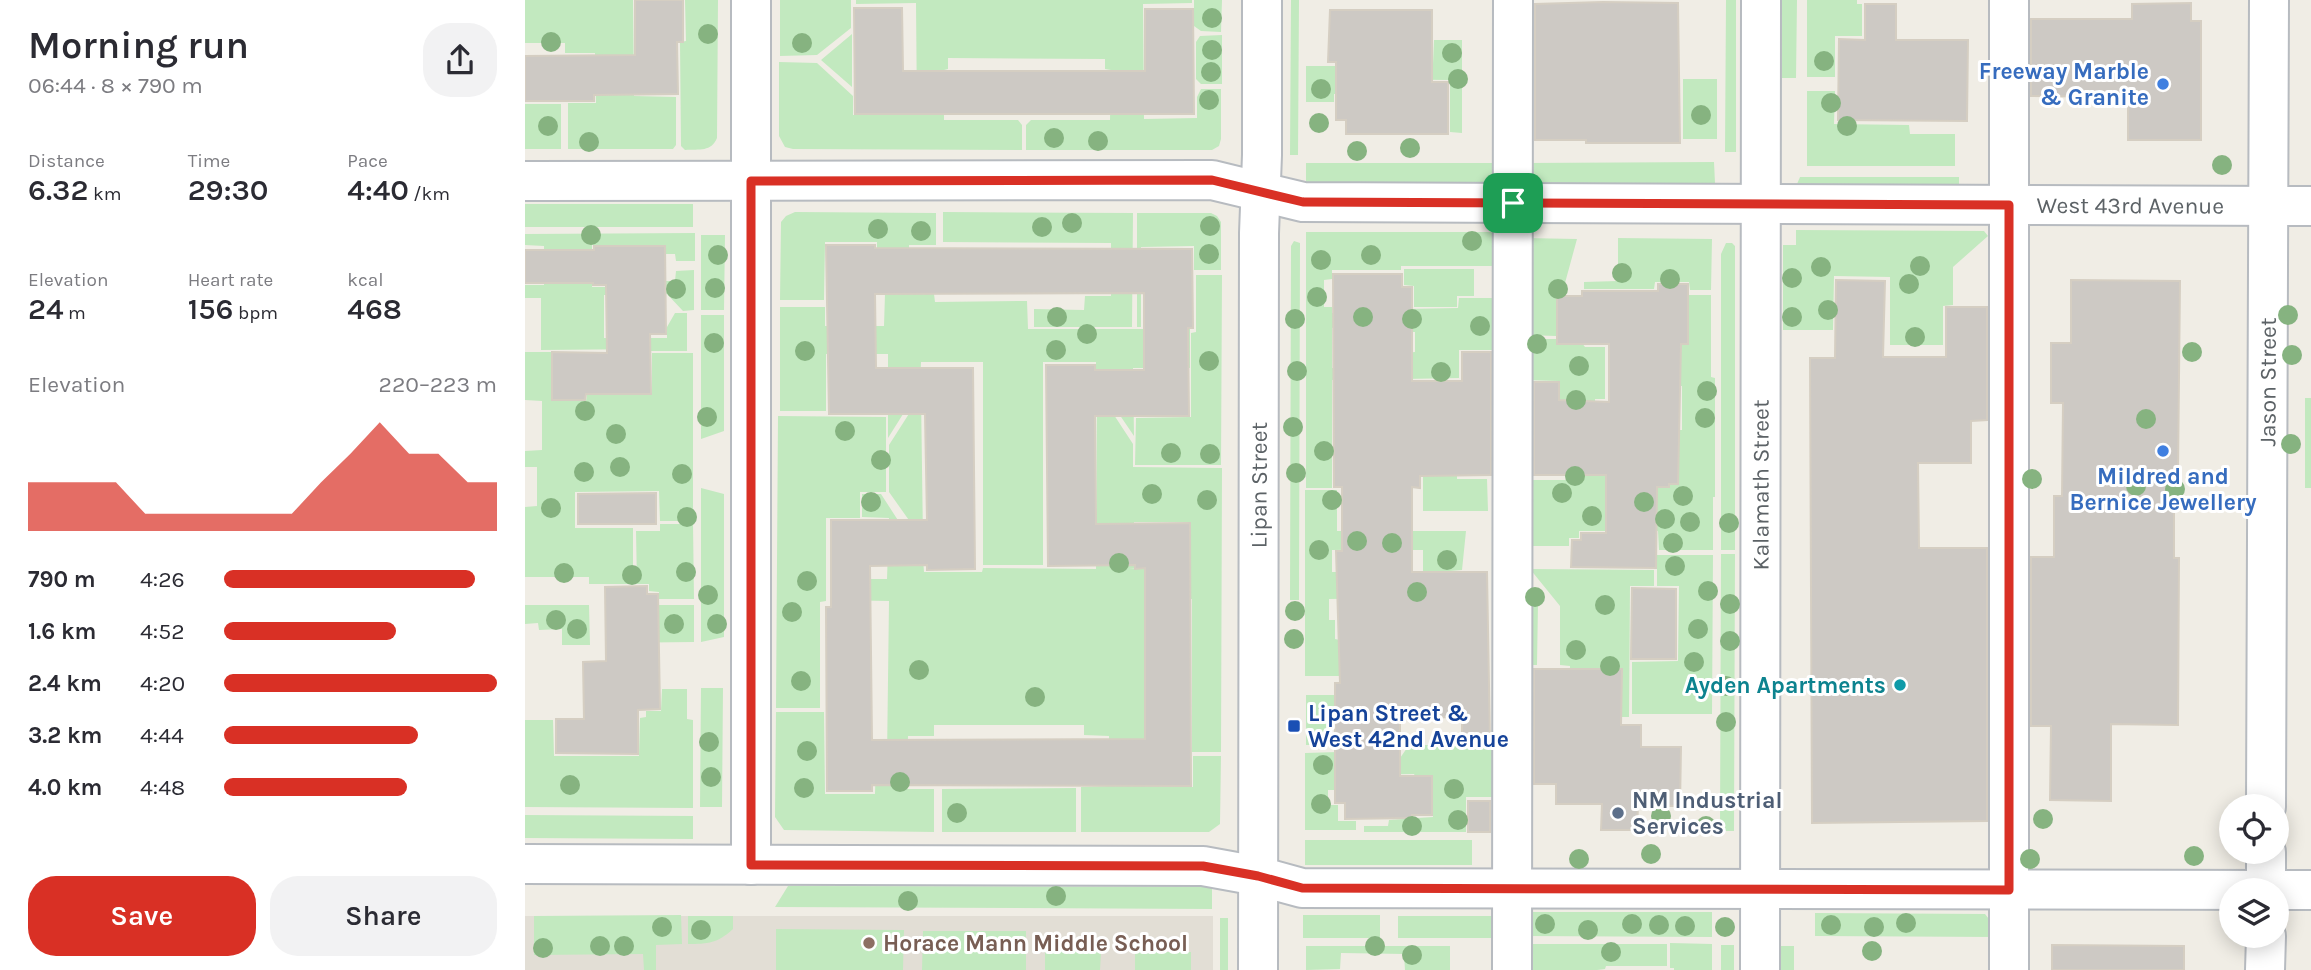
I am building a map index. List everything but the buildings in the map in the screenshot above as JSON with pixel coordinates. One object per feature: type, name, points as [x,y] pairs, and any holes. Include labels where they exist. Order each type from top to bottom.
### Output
[{"type":"street","points":[[751,0],[751,865]]},
{"type":"street","name":"Lipan Street","points":[[1258,970],[1262,0]]},
{"type":"street","points":[[1511,970],[1513,0]]},
{"type":"street","name":"Kalamath Street","points":[[1760,970],[1761,0]]},
{"type":"street","points":[[2009,0],[2009,970]]},
{"type":"street","name":"Jason Street","points":[[2266,794],[2269,0]]},
{"type":"street","name":"West 43rd Avenue","points":[[525,181],[1212,180],[1303,202],[2311,206]]},
{"type":"street","points":[[525,864],[1203,866],[1258,876],[1302,888],[2219,890]]},
{"type":"street","points":[[2289,890],[2311,890]]},
{"type":"street","points":[[2265,970],[2266,948]]},
{"type":"shaded area","name":"Horace Mann Middle School","points":[[525,916],[1213,916],[1213,970],[525,970]]},
{"type":"green space","points":[[525,0],[633,0],[634,96],[676,97],[676,145],[673,149],[568,149],[568,103],[596,103],[595,53],[565,53],[565,43],[525,43]]},
{"type":"green space","points":[[685,0],[718,0],[717,138],[708,148],[685,150],[681,146],[680,42],[686,41]]},
{"type":"green space","points":[[780,0],[851,0],[851,28],[817,55],[780,56]]},
{"type":"green space","points":[[856,0],[1192,0],[1192,3],[1143,4],[1144,119],[1197,118],[1197,97],[1201,89],[1221,89],[1219,146],[1212,150],[1026,150],[1026,125],[1031,120],[1110,120],[1111,70],[1105,69],[1105,59],[948,58],[948,69],[944,70],[944,120],[1018,120],[1022,125],[1022,150],[785,147],[779,136],[779,62],[817,63],[853,96],[853,115],[917,114],[916,3],[856,4]]},
{"type":"green space","points":[[1194,0],[1222,0],[1221,32],[1201,31],[1194,26]]},
{"type":"green space","points":[[1291,0],[1299,0],[1298,155],[1290,155]]},
{"type":"green space","points":[[1726,0],[1736,0],[1736,152],[1725,152]]},
{"type":"green space","points":[[1782,0],[1797,0],[1796,78],[1782,78]]},
{"type":"green space","points":[[1807,0],[1857,0],[1857,4],[1862,4],[1862,36],[1835,36],[1835,77],[1807,77]]},
{"type":"green space","points":[[852,34],[852,87],[821,60]]},
{"type":"green space","points":[[1222,35],[1222,84],[1201,84],[1196,79],[1196,42],[1200,36]]},
{"type":"green space","points":[[1434,40],[1462,40],[1462,133],[1450,132],[1450,80],[1348,79],[1348,64],[1433,64]]},
{"type":"green space","points":[[1306,66],[1341,66],[1341,94],[1334,94],[1334,102],[1306,102]]},
{"type":"green space","points":[[1683,79],[1717,79],[1717,139],[1683,139]]},
{"type":"green space","points":[[1807,91],[1835,91],[1834,124],[1909,125],[1910,134],[1955,134],[1955,166],[1807,166]]},
{"type":"green space","points":[[525,104],[561,104],[561,149],[525,149]]},
{"type":"green space","points":[[1714,162],[1715,183],[1520,184],[1520,163]]},
{"type":"green space","points":[[1306,163],[1498,163],[1498,178],[1491,183],[1306,184]]},
{"type":"green space","points":[[1800,177],[1959,177],[1959,186],[1802,186],[1797,184]]},
{"type":"green space","points":[[525,204],[693,204],[693,227],[525,227]]},
{"type":"green space","points":[[795,212],[936,213],[936,245],[909,245],[909,292],[877,255],[877,242],[825,242],[824,300],[780,300],[781,222]]},
{"type":"green space","points":[[943,212],[1133,213],[1132,327],[1034,327],[1034,309],[1084,310],[1085,296],[1111,296],[1111,243],[943,242]]},
{"type":"green space","points":[[1137,213],[1211,213],[1221,222],[1221,270],[1194,270],[1194,246],[1141,247],[1141,327],[1137,327]]},
{"type":"green space","points":[[1796,230],[1984,231],[1988,236],[1953,267],[1953,305],[1943,306],[1943,345],[1890,345],[1890,277],[1834,276],[1833,330],[1783,330],[1783,245],[1796,245]]},
{"type":"green space","points":[[1306,232],[1498,232],[1498,266],[1401,266],[1401,270],[1332,270],[1332,279],[1324,280],[1324,307],[1332,307],[1332,313],[1403,313],[1332,328],[1332,368],[1403,368],[1403,379],[1332,380],[1332,488],[1306,488]]},
{"type":"green space","points":[[695,233],[695,261],[676,261],[675,254],[666,254],[666,245],[592,245],[592,249],[582,250],[583,284],[592,284],[592,287],[666,287],[666,281],[675,281],[676,271],[694,270],[694,310],[683,311],[667,294],[604,295],[604,338],[648,338],[648,349],[541,350],[541,298],[525,298],[525,285],[544,285],[544,246],[525,245],[525,234]]},
{"type":"green space","points":[[701,235],[725,235],[724,310],[701,310]]},
{"type":"green space","points":[[1522,238],[1577,239],[1562,294],[1556,294],[1556,336],[1521,335]]},
{"type":"green space","points":[[1618,238],[1712,239],[1711,290],[1690,290],[1689,282],[1655,282],[1654,289],[1584,289],[1584,282],[1618,281]]},
{"type":"green space","points":[[1294,241],[1300,243],[1299,600],[1290,600],[1291,246]]},
{"type":"green space","points":[[1726,243],[1735,246],[1735,550],[1721,550],[1721,254]]},
{"type":"green space","points":[[1404,269],[1474,269],[1474,296],[1457,296],[1457,307],[1414,307],[1414,286],[1404,285]]},
{"type":"green space","points":[[1196,275],[1222,275],[1221,465],[1135,465],[1136,418],[1191,417],[1191,333],[1196,332]]},
{"type":"green space","points":[[885,294],[934,294],[935,302],[1027,301],[1028,329],[1190,329],[1190,368],[1133,368],[1134,436],[1096,380],[1096,362],[1043,362],[1043,565],[983,565],[983,362],[921,362],[920,387],[888,438],[888,354],[826,354],[826,411],[780,411],[780,307],[825,307],[825,326],[884,326]]},
{"type":"green space","points":[[1689,295],[1711,295],[1711,377],[1715,378],[1713,550],[1659,550],[1658,531],[1579,531],[1579,538],[1569,538],[1569,546],[1522,546],[1522,480],[1567,480],[1567,443],[1523,443],[1523,439],[1558,439],[1559,430],[1682,430],[1682,386],[1608,385],[1608,344],[1689,344]]},
{"type":"green space","points":[[1459,298],[1500,298],[1501,350],[1459,350],[1459,378],[1404,379],[1404,353],[1415,352],[1415,332],[1406,332],[1406,309],[1458,308]]},
{"type":"green space","points":[[675,313],[687,313],[687,351],[649,351],[649,338],[667,338],[667,327]]},
{"type":"green space","points":[[701,315],[724,315],[724,431],[701,439]]},
{"type":"green space","points":[[1523,339],[1579,339],[1585,347],[1605,347],[1605,399],[1595,399],[1595,425],[1559,425],[1559,381],[1523,380]]},
{"type":"green space","points":[[525,352],[582,352],[582,365],[551,365],[551,401],[586,401],[587,395],[652,395],[652,353],[693,353],[693,521],[660,521],[659,491],[575,492],[575,528],[633,528],[633,584],[589,584],[589,577],[525,577],[525,507],[537,506],[537,467],[525,467],[525,451],[542,450],[542,401],[525,400]]},
{"type":"green space","points":[[1443,380],[1469,380],[1457,449],[1457,479],[1487,479],[1488,511],[1423,511],[1423,440],[1442,394]]},
{"type":"green space","points":[[1097,389],[1133,444],[1133,467],[1222,468],[1221,752],[1192,752],[1192,599],[1145,598],[1189,568],[1189,522],[1134,522],[1134,568],[1129,568],[1144,569],[1144,786],[1193,787],[1193,756],[1221,756],[1220,824],[1209,832],[1081,832],[1081,787],[1109,786],[1109,736],[1084,735],[1084,725],[934,725],[934,736],[908,736],[907,789],[934,789],[934,832],[784,830],[775,817],[776,712],[824,712],[825,794],[875,794],[876,759],[887,758],[889,601],[831,600],[832,579],[887,579],[889,518],[862,517],[862,494],[881,494],[923,559],[924,572],[982,572],[983,568],[1096,569]]},
{"type":"green space","points":[[921,395],[923,540],[889,492],[889,445]]},
{"type":"green space","points":[[2305,398],[2311,398],[2311,488],[2305,488]]},
{"type":"green space","points":[[778,416],[886,417],[886,492],[860,492],[860,518],[826,518],[826,601],[820,602],[820,708],[776,708]]},
{"type":"green space","points":[[701,488],[724,494],[724,637],[701,642]]},
{"type":"green space","points":[[1305,490],[1337,490],[1337,531],[1363,531],[1409,549],[1332,550],[1332,572],[1338,572],[1393,598],[1329,599],[1329,620],[1335,620],[1335,639],[1340,640],[1340,676],[1305,676]]},
{"type":"green space","points":[[660,524],[693,524],[694,599],[659,599],[659,592],[649,591],[649,584],[637,584],[636,531],[660,531]]},
{"type":"green space","points":[[1413,531],[1466,531],[1462,570],[1449,571],[1450,596],[1423,575],[1423,550],[1413,550]]},
{"type":"green space","points":[[1721,554],[1735,554],[1734,831],[1720,831]]},
{"type":"green space","points":[[1657,555],[1713,555],[1712,714],[1632,714],[1632,662],[1678,661],[1679,586],[1657,586]]},
{"type":"green space","points":[[1530,569],[1654,570],[1654,586],[1630,586],[1629,717],[1570,717],[1570,666],[1560,665],[1560,606]]},
{"type":"green space","points":[[1522,590],[1538,603],[1537,665],[1527,665],[1526,710],[1567,713],[1521,713]]},
{"type":"green space","points":[[525,605],[589,605],[590,645],[562,645],[562,629],[539,630],[538,623],[525,624]]},
{"type":"green space","points":[[659,605],[694,605],[694,642],[606,643],[606,639],[651,639],[651,614],[659,614]]},
{"type":"green space","points":[[701,688],[723,688],[722,807],[700,807]]},
{"type":"green space","points":[[662,689],[687,689],[687,719],[693,720],[693,808],[525,807],[525,720],[553,720],[554,756],[639,756],[640,718],[646,717],[646,711],[661,711]]},
{"type":"green space","points":[[1306,695],[1341,695],[1339,724],[1332,725],[1332,745],[1306,745]]},
{"type":"green space","points":[[1409,745],[1496,745],[1496,797],[1466,797],[1466,832],[1364,832],[1364,826],[1388,826],[1389,820],[1433,817],[1432,776],[1344,775],[1394,767]]},
{"type":"green space","points":[[1338,752],[1338,790],[1328,790],[1328,805],[1338,805],[1338,821],[1356,821],[1356,830],[1305,830],[1305,753]]},
{"type":"green space","points":[[1076,788],[1076,832],[942,832],[942,789]]},
{"type":"green space","points":[[525,815],[693,816],[693,839],[525,838]]},
{"type":"green space","points":[[1305,840],[1472,840],[1472,865],[1305,865]]},
{"type":"green space","points":[[788,886],[1212,887],[1212,909],[775,907]]},
{"type":"green space","points":[[1519,912],[1712,912],[1712,937],[1519,936]]},
{"type":"green space","points":[[1815,913],[1985,914],[1996,928],[1996,937],[1815,936]]},
{"type":"green space","points":[[681,915],[682,944],[656,945],[656,970],[644,970],[643,954],[534,955],[534,916]]},
{"type":"green space","points":[[1303,915],[1380,915],[1380,938],[1303,938]]},
{"type":"green space","points":[[688,916],[733,916],[733,929],[712,942],[688,944]]},
{"type":"green space","points":[[1398,916],[1494,916],[1494,938],[1398,938]]},
{"type":"green space","points":[[1220,918],[1228,918],[1228,970],[1220,970]]},
{"type":"green space","points":[[776,929],[904,930],[903,970],[776,970]]},
{"type":"green space","points":[[923,931],[1026,931],[1026,970],[922,970]]},
{"type":"green space","points":[[1670,943],[1712,944],[1712,970],[1670,968]]},
{"type":"green space","points":[[1520,944],[1667,944],[1667,966],[1520,970]]},
{"type":"green space","points":[[1721,945],[1734,945],[1734,970],[1721,970]]},
{"type":"green space","points":[[1306,946],[1450,946],[1450,970],[1405,970],[1404,954],[1341,953],[1340,969],[1306,970]]},
{"type":"green space","points":[[1781,946],[1794,946],[1794,970],[1781,970]]},
{"type":"green space","points":[[1045,951],[1101,952],[1100,970],[1045,970]]},
{"type":"green space","points":[[1135,952],[1191,952],[1191,970],[1135,970]]},
{"type":"place","name":"Freeway Marble & Granite","points":[[2163,84]]},
{"type":"place","name":"Mildred and Bernice Jewellery","points":[[2163,451]]},
{"type":"place","name":"Ayden Apartments","points":[[1900,685]]},
{"type":"place","name":"Lipan Street & West 42nd Avenue","points":[[1294,726]]},
{"type":"place","name":"NM Industrial Services","points":[[1618,813]]},
{"type":"place","name":"Horace Mann Middle School","points":[[869,943]]},
{"type":"route","points":[[1212,180],[1303,202],[1513,203],[2009,205],[2009,890],[1302,888],[1258,876],[1203,866],[751,865],[751,181],[1212,180]]}]
